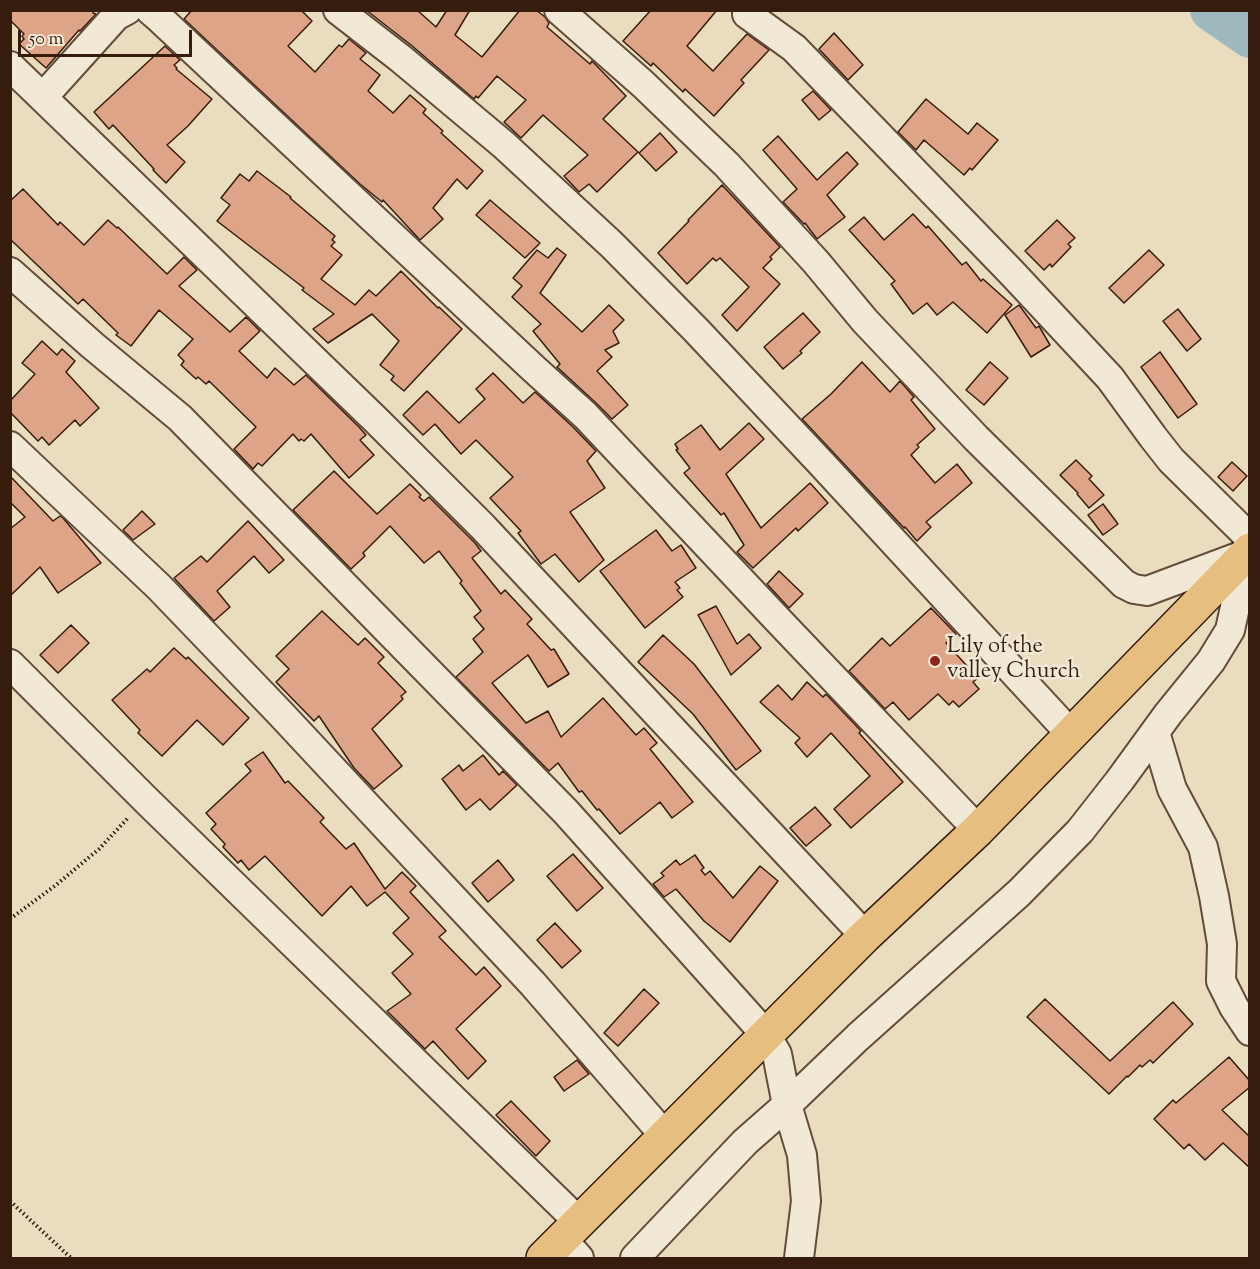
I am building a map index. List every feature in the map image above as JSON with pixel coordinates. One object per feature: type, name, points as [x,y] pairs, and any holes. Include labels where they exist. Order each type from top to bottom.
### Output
[{"type":"main road","points":[[566,1244],[665,1136],[865,936],[978,830],[1248,547]]},
{"type":"street","points":[[43,97],[116,16],[127,10]]},
{"type":"street","points":[[150,10],[585,415],[978,830]]},
{"type":"street","points":[[338,10],[400,58],[504,145],[612,245],[696,330],[821,463],[1070,733]]},
{"type":"street","points":[[559,10],[644,85],[727,165],[816,262],[865,321],[976,438],[1124,584],[1134,590],[1147,591],[1248,547]]},
{"type":"street","points":[[747,14],[794,48],[1012,273],[1110,378],[1171,460],[1248,547]]},
{"type":"street","points":[[10,66],[378,422],[482,526],[865,936]]},
{"type":"street","points":[[10,272],[92,345],[180,418],[566,812],[766,1035],[777,1054],[787,1105],[802,1155],[806,1201],[799,1258]]},
{"type":"street","points":[[10,446],[159,587],[280,713],[533,984],[665,1136]]},
{"type":"street","points":[[635,1258],[745,1142],[978,930],[1056,857],[1080,831],[1210,661],[1240,636],[1234,607],[1237,583],[1248,547]]},
{"type":"street","points":[[10,664],[146,800],[566,1244]]},
{"type":"street","points":[[1155,732],[1172,789],[1203,847],[1222,944],[1221,981],[1250,1031]]},
{"type":"path","points":[[10,919],[99,849],[146,800]]},
{"type":"path","points":[[10,1201],[70,1258]]},
{"type":"building","points":[[10,10],[95,10],[93,13],[96,14],[46,68],[19,44],[24,39],[22,36],[24,34],[10,20]]},
{"type":"building","points":[[192,10],[301,10],[312,21],[288,46],[315,72],[339,45],[342,47],[349,39],[366,53],[360,59],[380,75],[368,91],[393,113],[410,95],[426,109],[423,113],[443,131],[441,133],[483,171],[467,189],[457,179],[433,208],[443,219],[420,240],[383,200],[382,202],[360,184],[184,19]]},
{"type":"building","points":[[366,10],[417,10],[436,27],[447,10],[470,10],[455,35],[482,57],[520,10],[536,10],[549,23],[547,27],[590,64],[592,61],[626,96],[603,119],[638,152],[597,192],[589,184],[579,192],[564,176],[588,155],[543,115],[521,138],[504,122],[526,100],[497,76],[478,98],[476,96],[474,99]]},
{"type":"building","points":[[651,10],[717,10],[687,46],[713,71],[747,34],[769,50],[741,80],[744,83],[714,116],[685,89],[683,92],[653,63],[651,66],[623,41]]},
{"type":"building","points":[[834,33],[863,65],[848,80],[819,49]]},
{"type":"building","points":[[165,46],[180,60],[174,65],[176,69],[212,99],[167,145],[185,162],[166,183],[113,125],[109,129],[94,112]]},
{"type":"building","points":[[813,91],[831,110],[819,120],[802,100]]},
{"type":"building","points":[[926,99],[968,134],[977,123],[998,140],[972,170],[970,168],[964,175],[924,140],[916,150],[898,132]]},
{"type":"building","points":[[660,133],[677,152],[656,171],[639,153]]},
{"type":"building","points":[[778,136],[817,180],[847,152],[858,164],[827,195],[845,217],[817,239],[805,223],[783,202],[797,189],[763,150]]},
{"type":"building","points":[[257,171],[335,236],[332,240],[335,242],[331,246],[342,255],[321,279],[355,305],[369,290],[376,296],[401,271],[462,329],[404,391],[391,380],[394,376],[380,365],[399,341],[372,314],[328,343],[313,329],[334,314],[217,221],[230,205],[221,198],[240,174],[249,181]]},
{"type":"building","points":[[722,185],[780,247],[763,268],[780,284],[737,331],[722,315],[749,287],[720,258],[716,261],[713,258],[687,284],[658,253]]},
{"type":"building","points":[[23,189],[58,225],[60,222],[84,245],[108,220],[167,274],[184,257],[197,270],[179,286],[230,332],[246,317],[260,331],[239,351],[267,378],[275,368],[294,385],[306,375],[366,435],[360,440],[374,455],[349,478],[311,434],[304,441],[301,439],[299,441],[293,434],[262,466],[258,463],[253,469],[234,449],[256,427],[209,381],[206,384],[198,377],[196,379],[181,365],[184,361],[178,355],[193,339],[159,310],[131,346],[116,335],[118,333],[83,299],[78,304],[10,239],[10,201]]},
{"type":"building","points":[[490,200],[540,243],[525,258],[476,215]]},
{"type":"building","points":[[913,214],[926,228],[928,226],[962,265],[966,262],[981,281],[983,279],[1012,305],[987,333],[953,302],[937,315],[927,303],[913,314],[891,284],[895,281],[849,230],[864,217],[884,240]]},
{"type":"building","points":[[1057,220],[1075,238],[1068,244],[1071,247],[1052,267],[1050,264],[1044,270],[1025,251]]},
{"type":"building","points":[[557,248],[566,255],[540,293],[582,332],[609,305],[624,320],[613,331],[619,343],[605,350],[612,357],[597,371],[628,405],[612,419],[557,367],[560,364],[533,331],[541,324],[512,297],[522,286],[513,278],[537,250],[548,258]]},
{"type":"building","points":[[1149,250],[1164,265],[1124,303],[1109,288]]},
{"type":"building","points":[[1019,305],[1036,328],[1039,326],[1050,345],[1031,357],[1005,315]]},
{"type":"building","points":[[1178,309],[1201,339],[1187,351],[1163,321]]},
{"type":"building","points":[[803,313],[820,332],[800,351],[802,353],[783,369],[764,347]]},
{"type":"building","points":[[42,341],[57,355],[62,349],[75,361],[66,372],[99,408],[80,426],[75,420],[49,445],[42,437],[38,441],[10,412],[10,401],[35,374],[22,363]]},
{"type":"building","points":[[1160,352],[1197,404],[1178,418],[1141,367]]},
{"type":"building","points":[[862,362],[890,392],[900,381],[914,397],[911,400],[935,429],[917,445],[919,447],[911,455],[935,483],[957,464],[972,483],[926,522],[931,527],[917,541],[802,419],[831,394]]},
{"type":"building","points":[[990,362],[1008,378],[984,405],[966,390]]},
{"type":"building","points":[[493,373],[523,403],[535,392],[596,451],[587,461],[605,488],[570,512],[604,560],[579,582],[555,554],[541,564],[518,533],[521,531],[490,498],[513,477],[476,440],[461,454],[435,424],[423,435],[403,415],[427,391],[459,423],[485,399],[476,389]]},
{"type":"building","points":[[749,423],[764,439],[726,474],[761,528],[810,483],[828,503],[798,531],[796,528],[753,568],[737,552],[744,545],[724,513],[721,515],[684,473],[690,468],[676,450],[678,449],[675,444],[701,425],[720,450]]},
{"type":"building","points":[[1076,460],[1092,476],[1089,479],[1104,495],[1089,508],[1060,475]]},
{"type":"building","points":[[1232,462],[1247,476],[1233,491],[1218,477]]},
{"type":"building","points":[[334,471],[377,514],[410,484],[421,495],[419,497],[424,501],[429,497],[475,543],[481,551],[472,558],[501,594],[505,590],[532,619],[527,624],[551,650],[554,649],[569,674],[548,687],[528,655],[492,683],[526,723],[548,711],[561,737],[603,698],[636,735],[644,728],[657,743],[650,749],[693,802],[672,818],[660,802],[620,834],[582,791],[579,792],[558,763],[549,771],[456,677],[483,652],[473,639],[484,629],[474,617],[481,611],[439,551],[424,563],[390,526],[363,553],[365,556],[351,569],[293,510]]},
{"type":"building","points":[[10,476],[53,521],[60,516],[63,518],[101,563],[58,593],[40,567],[10,596],[10,529],[25,517],[10,502]]},
{"type":"building","points":[[1103,504],[1118,524],[1103,535],[1088,515]]},
{"type":"building","points":[[142,511],[155,524],[133,540],[123,530]]},
{"type":"building","points":[[248,521],[284,560],[269,573],[254,556],[217,591],[230,607],[214,621],[174,578],[201,556],[207,562]]},
{"type":"building","points":[[656,530],[672,551],[681,545],[696,568],[675,582],[680,588],[677,590],[683,597],[645,628],[600,571]]},
{"type":"building","points":[[779,571],[803,594],[789,608],[767,584]]},
{"type":"building","points":[[716,606],[737,644],[749,634],[761,648],[731,675],[698,615]]},
{"type":"building","points":[[931,608],[956,634],[946,643],[978,678],[973,682],[979,689],[959,707],[953,701],[949,705],[938,694],[909,720],[893,702],[885,709],[849,671],[882,638],[890,646]]},
{"type":"building","points":[[322,611],[358,645],[365,638],[384,657],[378,663],[406,692],[401,696],[403,699],[372,729],[402,766],[374,789],[354,768],[319,716],[314,721],[276,682],[289,669],[276,656]]},
{"type":"building","points":[[71,625],[89,643],[58,673],[40,655]]},
{"type":"building","points":[[663,635],[694,664],[761,751],[736,770],[693,714],[638,662]]},
{"type":"building","points":[[174,648],[186,659],[188,657],[249,718],[223,745],[197,720],[162,756],[138,733],[140,730],[112,700],[147,669],[150,672]]},
{"type":"building","points":[[807,682],[823,697],[826,694],[861,731],[859,733],[903,782],[851,828],[834,809],[870,776],[831,733],[807,757],[795,743],[800,738],[760,702],[778,685],[792,700]]},
{"type":"building","points":[[263,752],[285,783],[288,781],[324,818],[320,822],[346,849],[354,843],[385,889],[402,872],[416,886],[410,892],[446,931],[439,937],[476,975],[484,967],[501,986],[456,1029],[486,1061],[468,1079],[433,1041],[425,1049],[387,1011],[411,994],[392,973],[413,954],[393,933],[409,918],[385,892],[367,906],[351,886],[322,916],[265,856],[249,870],[241,860],[238,863],[223,847],[225,844],[211,829],[216,824],[206,813],[251,771],[245,764]]},
{"type":"building","points":[[483,755],[499,775],[503,771],[517,785],[490,810],[480,799],[466,810],[442,779],[459,765],[463,771]]},
{"type":"building","points":[[815,807],[831,825],[806,846],[790,828]]},
{"type":"building","points":[[573,854],[603,888],[577,911],[547,876]]},
{"type":"building","points":[[695,855],[704,868],[701,870],[705,875],[710,871],[733,898],[760,866],[778,881],[730,942],[704,921],[676,889],[664,897],[653,884],[664,876],[661,873],[676,860],[680,865]]},
{"type":"building","points":[[498,860],[514,880],[488,902],[472,883]]},
{"type":"building","points":[[555,923],[581,951],[562,968],[537,940]]},
{"type":"building","points":[[644,989],[659,1003],[618,1046],[604,1033]]},
{"type":"building","points":[[1045,999],[1110,1061],[1173,1002],[1193,1024],[1153,1063],[1150,1060],[1142,1067],[1140,1065],[1109,1094],[1027,1017]]},
{"type":"building","points":[[1229,1057],[1250,1081],[1250,1087],[1222,1110],[1250,1137],[1250,1168],[1223,1143],[1205,1160],[1189,1144],[1184,1149],[1154,1119],[1173,1100],[1176,1103]]},
{"type":"building","points":[[577,1060],[589,1074],[564,1091],[554,1077]]},
{"type":"building","points":[[511,1101],[550,1141],[536,1156],[496,1115]]},
{"type":"waterway","points":[[1211,10],[1250,37]]},
{"type":"place","name":"Lily of the valley Church","points":[[935,661]]}]
